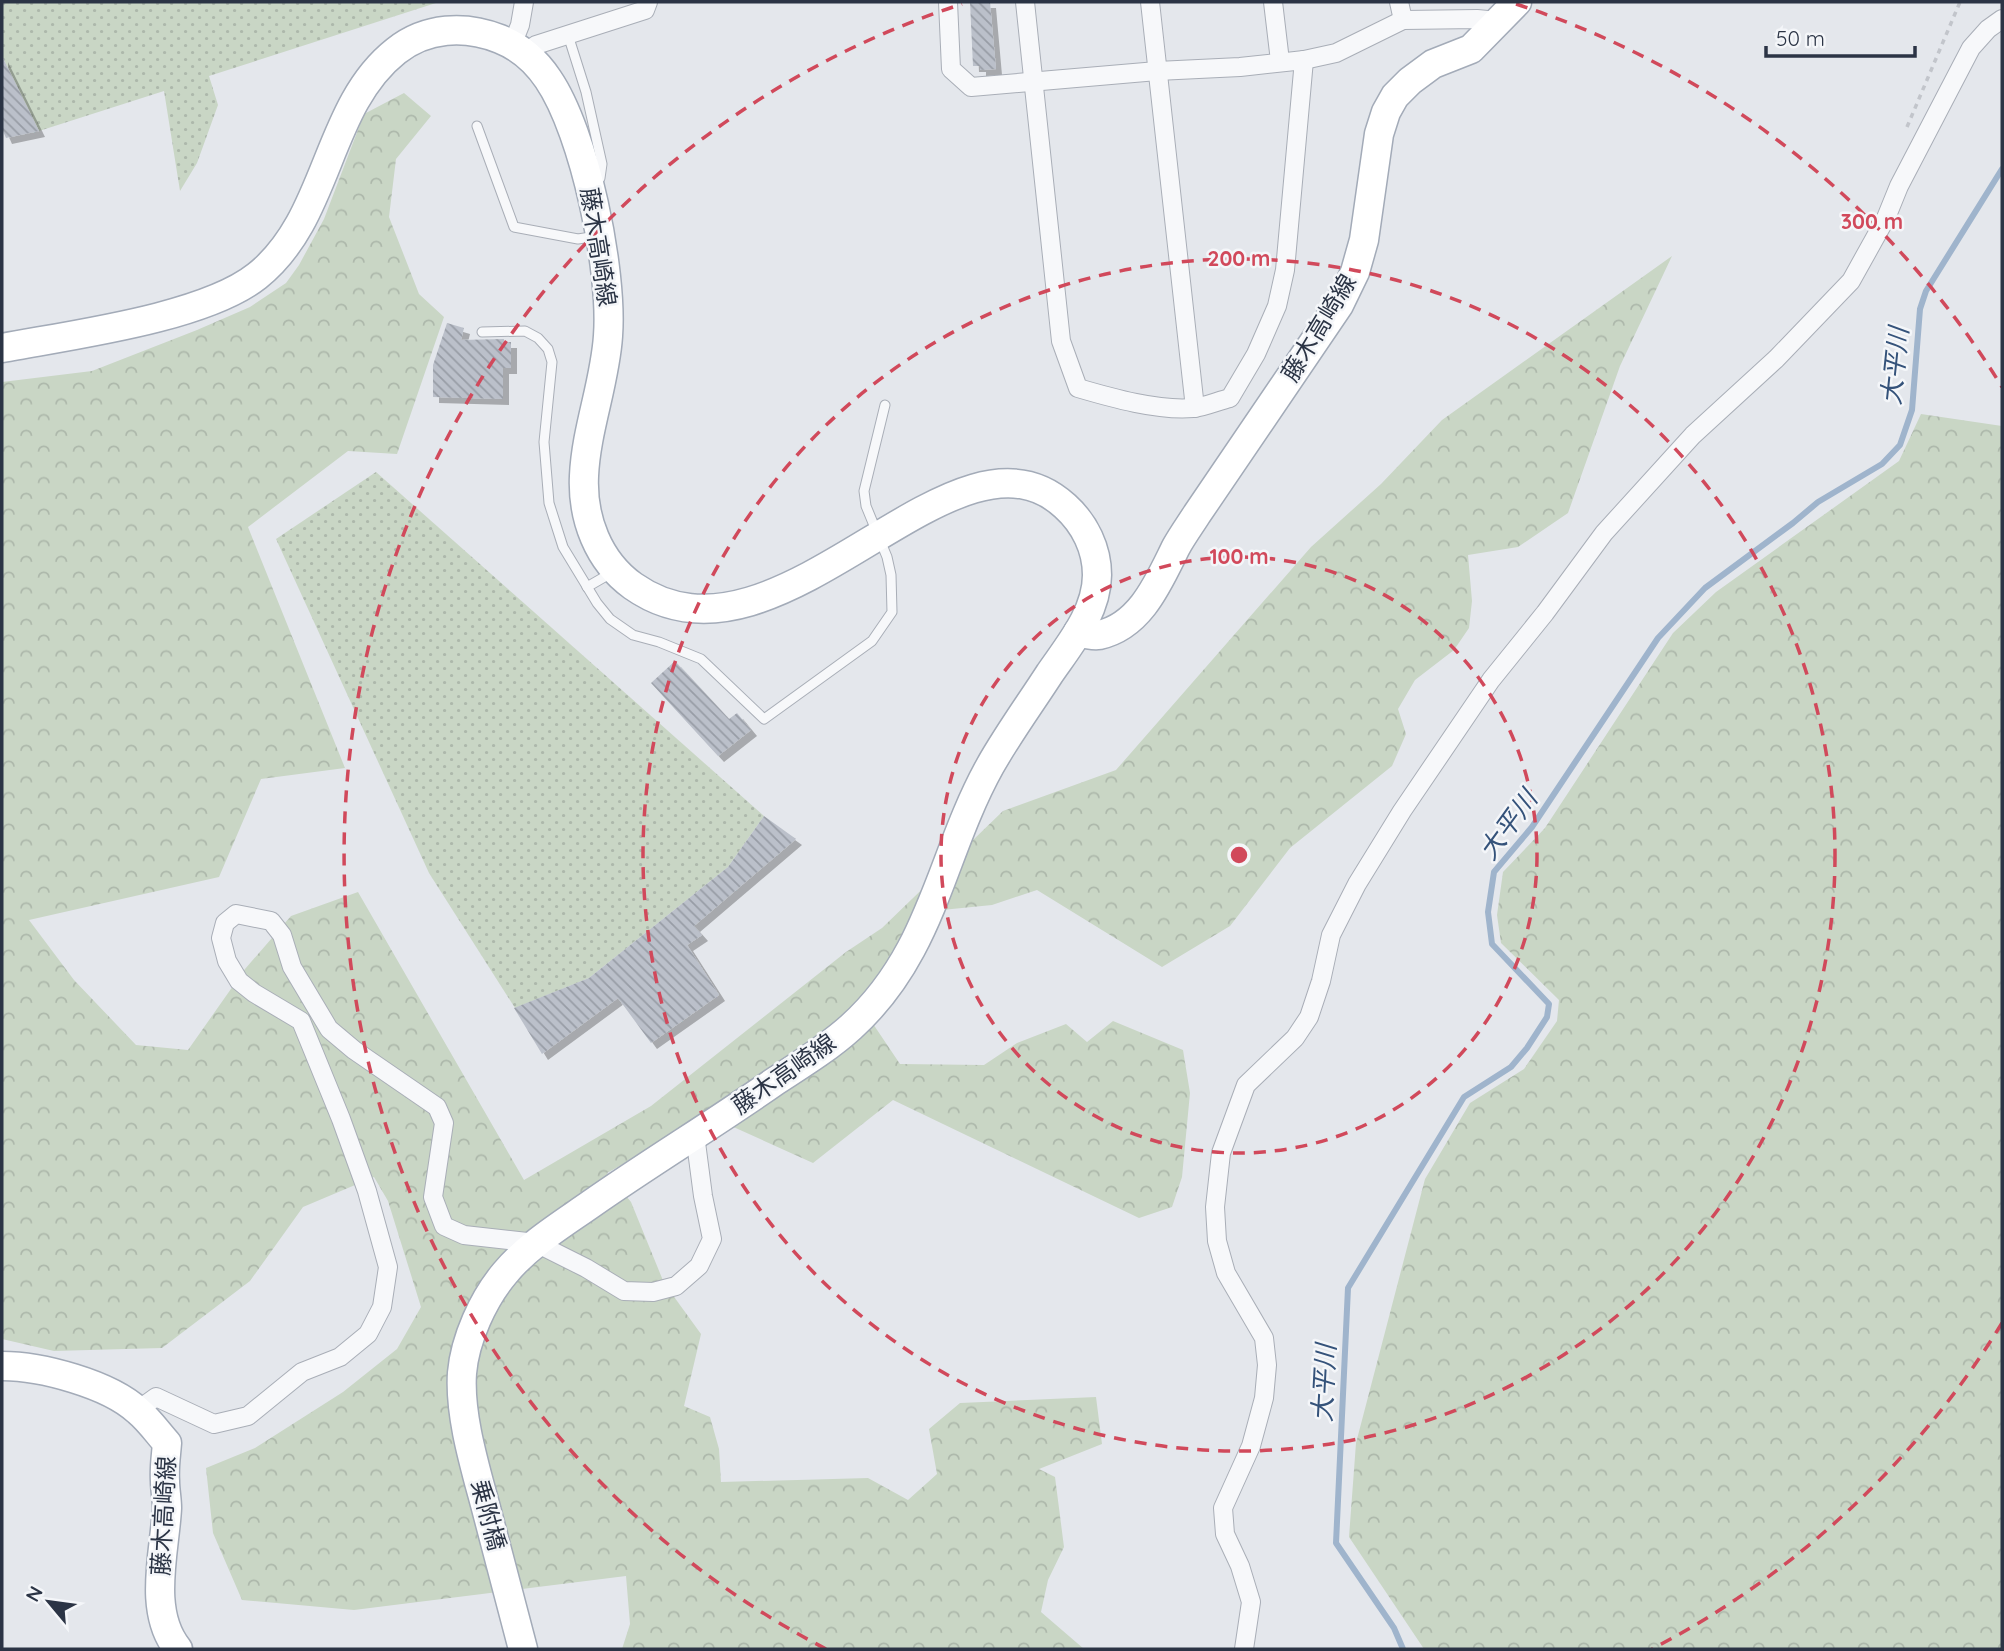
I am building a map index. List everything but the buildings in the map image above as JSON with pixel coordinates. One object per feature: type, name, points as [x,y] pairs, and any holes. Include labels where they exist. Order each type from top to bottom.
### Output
[{"type":"main road","name":"藤木高崎線","points":[[1078,632],[1097,636],[1108,632],[1124,623],[1150,598],[1197,514],[1339,305],[1355,272],[1364,240],[1379,134],[1385,112],[1395,96],[1433,64],[1471,49],[1507,11]]},
{"type":"main road","name":"藤木高崎線","points":[[2,348],[152,318],[236,290],[268,266],[292,238],[311,204],[356,99],[387,58],[412,40],[431,33],[470,30],[493,36],[519,49],[539,67],[555,90],[570,125],[590,190],[607,274],[609,329],[584,479],[587,513],[593,533],[615,571],[640,591],[661,602],[681,608],[714,609],[739,605],[788,587],[957,493],[1003,484],[1038,488],[1069,509],[1083,526],[1092,546],[1098,567],[1095,596],[1078,632],[987,772],[971,803],[913,949],[895,976],[850,1028],[799,1066],[536,1243],[508,1269],[493,1290],[468,1346],[462,1370],[473,1459]]},
{"type":"main road","name":"藤木高崎線","points":[[2,1367],[41,1369],[99,1389],[138,1410],[167,1443],[167,1507],[160,1576],[161,1598],[165,1621],[178,1649]]},
{"type":"main road","name":"乗附橋","points":[[473,1459],[523,1649]]},
{"type":"street","points":[[524,2],[519,49],[645,10],[648,2]]},
{"type":"street","points":[[948,2],[951,69],[971,87],[1304,60],[1336,53],[1404,20],[1477,19],[1507,11]]},
{"type":"street","points":[[1025,2],[1061,341],[1078,388],[1121,399],[1176,408],[1195,408],[1230,398],[1256,354],[1277,306],[1285,270],[1304,60]]},
{"type":"street","points":[[1150,2],[1195,408]]},
{"type":"street","points":[[1273,2],[1280,61]]},
{"type":"street","points":[[1399,2],[1404,20]]},
{"type":"street","points":[[1244,1649],[1251,1602],[1240,1566],[1225,1534],[1223,1508],[1251,1446],[1264,1398],[1267,1365],[1264,1338],[1226,1273],[1217,1241],[1215,1207],[1221,1153],[1246,1085],[1295,1038],[1309,1017],[1321,981],[1331,935],[1357,884],[1402,811],[1491,680],[1604,533],[1693,435],[1776,359],[1851,281],[1886,218],[1899,186],[1970,48],[2002,19]]},
{"type":"street","points":[[138,1410],[156,1397],[214,1424],[248,1416],[302,1373],[340,1357],[368,1334],[382,1307],[388,1267],[367,1191],[341,1119],[301,1021],[239,981],[227,961],[220,938],[225,923],[236,914],[271,921],[282,935],[292,967],[329,1029],[354,1050],[437,1107],[444,1123],[433,1197],[444,1226],[464,1236],[536,1243],[624,1291],[653,1292],[676,1286],[699,1266],[712,1239],[695,1135]]},
{"type":"lane","points":[[568,35],[586,92],[602,164],[600,178],[590,190]]},
{"type":"lane","points":[[477,126],[514,227],[578,239],[599,236]]},
{"type":"lane","points":[[482,332],[525,331],[538,338],[548,349],[552,362],[544,442],[545,484],[558,534],[603,611],[633,635],[701,659],[764,719],[878,635],[892,612],[887,558],[866,506],[864,491],[886,405]]},
{"type":"lane","points":[[587,587],[615,571]]},
{"type":"path","points":[[1906,129],[1960,2]]},
{"type":"green space","points":[[2,2],[439,2],[209,76],[218,105],[197,163],[180,191],[164,91],[39,131],[2,56]]},
{"type":"green space","points":[[404,93],[431,116],[396,159],[389,217],[419,294],[444,317],[397,454],[348,451],[248,527],[345,768],[261,779],[219,877],[29,920],[74,980],[136,1045],[188,1050],[245,969],[291,916],[358,892],[524,1180],[651,1106],[846,952],[882,928],[1003,811],[1116,770],[1311,547],[1381,484],[1442,420],[1672,256],[1620,366],[1568,513],[1518,547],[1468,555],[1472,601],[1469,628],[1454,650],[1415,680],[1398,709],[1406,734],[1392,766],[1290,848],[1230,926],[1162,967],[1037,890],[992,905],[922,912],[861,1006],[900,1064],[984,1065],[1017,1043],[1066,1024],[1087,1042],[1113,1021],[1183,1050],[1190,1093],[1182,1177],[1172,1207],[1139,1218],[893,1100],[813,1163],[709,1116],[607,1173],[631,1202],[664,1283],[701,1334],[684,1406],[710,1417],[719,1449],[721,1482],[868,1478],[908,1500],[937,1474],[929,1429],[960,1403],[1096,1397],[1102,1444],[1039,1469],[1055,1477],[1064,1547],[1048,1580],[1041,1612],[1084,1649],[622,1649],[630,1624],[626,1576],[354,1610],[242,1600],[213,1533],[206,1468],[255,1448],[343,1392],[397,1349],[421,1307],[388,1201],[374,1177],[303,1207],[250,1281],[162,1348],[54,1351],[2,1339],[2,382],[92,371],[250,307],[286,283],[324,219],[364,114]]},
{"type":"green space","points":[[1921,414],[2002,426],[2002,1649],[1424,1649],[1349,1537],[1356,1443],[1425,1179],[1470,1103],[1524,1069],[1557,1021],[1559,1000],[1501,943],[1497,915],[1503,872],[1545,828],[1673,633],[1716,592],[1899,461]]},
{"type":"green space","points":[[376,472],[764,816],[728,867],[589,978],[515,1008],[429,873],[276,539]]},
{"type":"waterway","name":"大平川","points":[[1403,1649],[1394,1628],[1336,1543],[1348,1288],[1464,1097],[1511,1067],[1547,1017],[1549,1004],[1492,944],[1488,912],[1494,872],[1532,827],[1658,638],[1705,588],[1818,502],[1882,464],[1900,445],[1912,410],[1920,309],[1926,291],[2002,169]]}]
